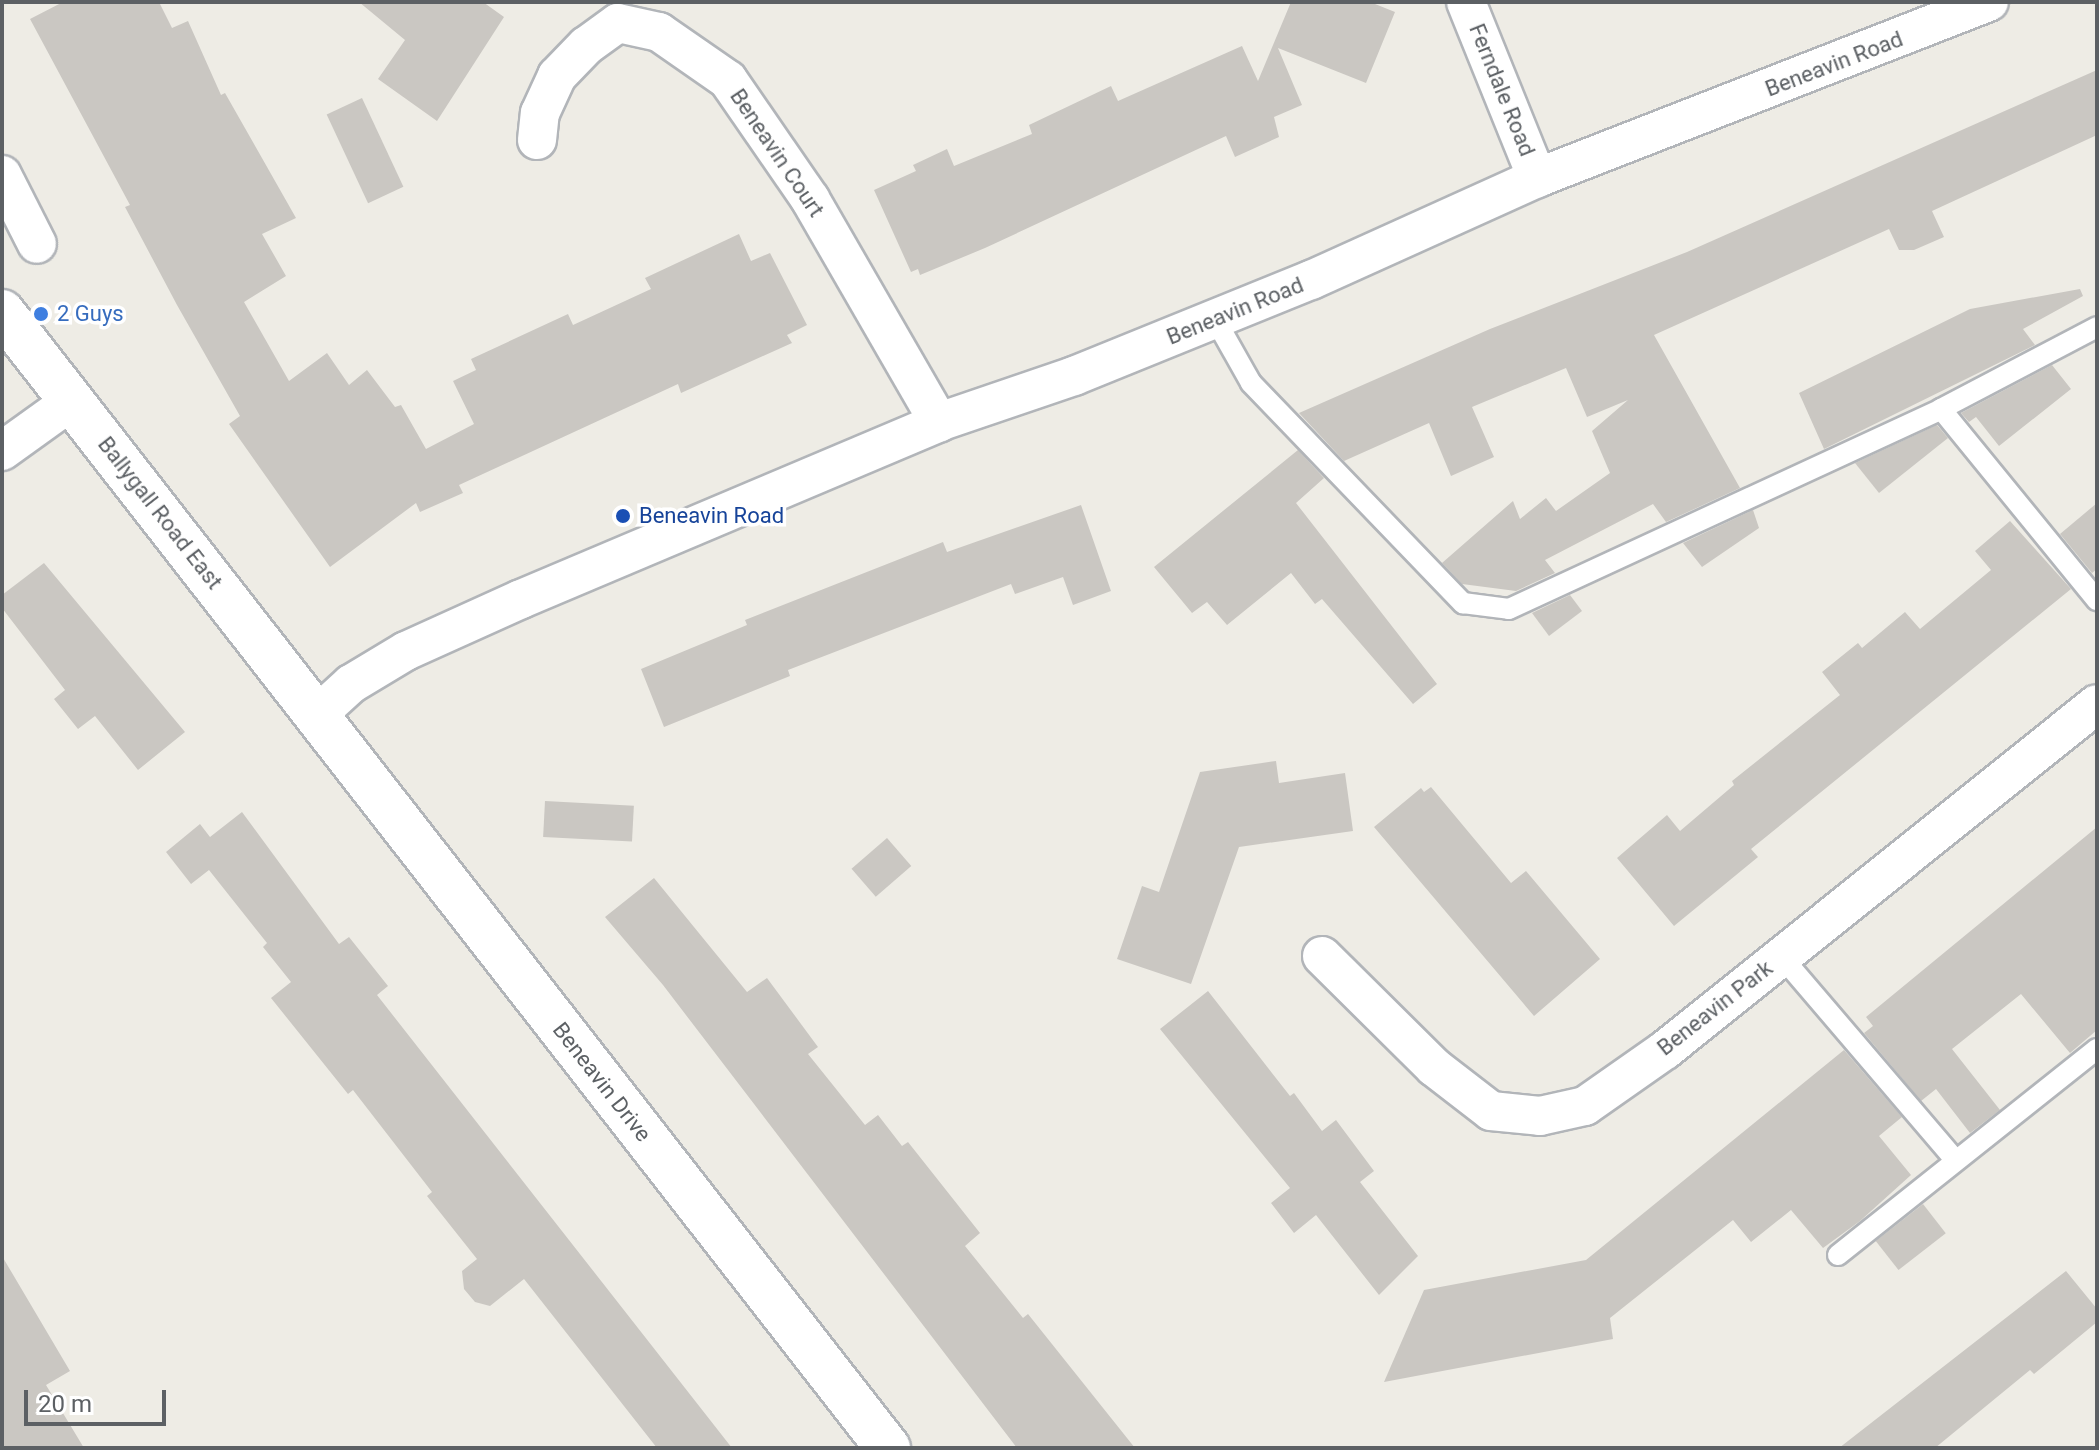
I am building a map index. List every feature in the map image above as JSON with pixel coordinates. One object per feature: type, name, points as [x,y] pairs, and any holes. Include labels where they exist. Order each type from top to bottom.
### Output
[{"type":"street","name":"Ferndale Road","points":[[1466,2],[1537,178]]},
{"type":"street","name":"Beneavin Road","points":[[317,715],[351,684],[406,651],[939,422],[1074,376],[1215,319],[1537,178],[1937,13],[1989,2]]},
{"type":"street","name":"Beneavin Court","points":[[537,140],[540,113],[557,76],[586,46],[618,23],[659,32],[728,80],[810,199],[939,422]]},
{"type":"street","points":[[2,175],[37,244]]},
{"type":"street","name":"Ballygall Road East","points":[[2,312],[317,715]]},
{"type":"street","points":[[2,451],[73,400]]},
{"type":"street","name":"Beneavin Park","points":[[1322,956],[1434,1067],[1491,1111],[1540,1116],[1585,1106],[1781,956],[2097,704]]},
{"type":"street","name":"Beneavin Drive","points":[[317,715],[888,1448]]},
{"type":"lane","points":[[1215,319],[1251,383],[1463,603],[1509,609],[1941,409],[2097,327]]},
{"type":"lane","points":[[1941,409],[2097,600]]},
{"type":"lane","points":[[1781,956],[1955,1160]]},
{"type":"lane","points":[[1838,1255],[2097,1049]]},
{"type":"building","points":[[63,2],[159,2],[172,28],[188,21],[221,95],[225,93],[296,218],[262,234],[286,276],[244,302],[289,381],[327,353],[349,385],[367,370],[395,407],[401,405],[426,449],[474,424],[453,381],[476,370],[471,359],[568,314],[573,325],[651,289],[645,278],[739,234],[751,261],[770,253],[807,325],[787,335],[792,343],[681,393],[678,384],[459,485],[463,493],[420,512],[416,503],[330,567],[229,424],[240,416],[125,207],[130,205],[30,19]]},
{"type":"building","points":[[359,2],[483,2],[504,17],[437,121],[378,79],[405,40]]},
{"type":"building","points":[[1291,2],[1370,2],[1395,12],[1366,83],[1278,48],[1302,105],[1274,117],[1279,137],[1235,157],[1226,136],[985,248],[920,275],[918,269],[911,272],[874,190],[916,171],[913,165],[947,149],[954,166],[1032,134],[1029,125],[1111,86],[1118,101],[1242,46],[1258,81]]},
{"type":"building","points":[[2097,70],[2097,135],[1932,211],[1944,237],[1914,250],[1899,250],[1889,229],[1654,335],[1740,488],[1666,522],[1653,504],[1545,560],[1555,573],[1516,591],[1462,584],[1442,563],[1513,501],[1520,519],[1546,498],[1556,511],[1610,473],[1592,431],[1628,400],[1587,417],[1566,368],[1472,407],[1494,457],[1451,476],[1429,423],[1344,461],[1299,413],[1490,329],[1687,252]]},
{"type":"building","points":[[362,98],[403,187],[368,203],[327,114]]},
{"type":"building","points":[[2080,289],[2083,296],[2023,329],[2035,345],[1824,449],[1799,393],[1970,309]]},
{"type":"building","points":[[2052,365],[2071,389],[1999,446],[1976,417],[1969,422],[1961,413]]},
{"type":"building","points":[[1937,425],[1948,438],[1879,493],[1855,463]]},
{"type":"building","points":[[1298,450],[1324,478],[1296,503],[1437,684],[1413,704],[1322,599],[1315,604],[1291,573],[1227,625],[1207,602],[1192,613],[1154,567]]},
{"type":"building","points":[[2097,503],[2097,569],[2092,573],[2060,534]]},
{"type":"building","points":[[1081,505],[1111,591],[1073,605],[1063,577],[1015,594],[1011,584],[788,670],[790,676],[664,727],[641,669],[747,625],[745,620],[943,542],[947,552]]},
{"type":"building","points":[[1753,510],[1759,528],[1702,567],[1683,543]]},
{"type":"building","points":[[2010,521],[2071,589],[1751,849],[1758,857],[1674,926],[1617,858],[1667,815],[1680,831],[1734,785],[1732,781],[1840,695],[1822,672],[1858,643],[1862,648],[1905,612],[1920,629],[1991,570],[1975,551]]},
{"type":"building","points":[[44,563],[185,732],[138,770],[95,716],[78,729],[54,699],[65,690],[2,608],[2,595]]},
{"type":"building","points":[[1570,595],[1582,611],[1549,636],[1532,613]]},
{"type":"building","points":[[1276,761],[1279,783],[1345,773],[1353,831],[1239,847],[1191,984],[1117,959],[1142,886],[1159,892],[1200,772]]},
{"type":"building","points":[[1431,787],[1511,883],[1526,871],[1600,959],[1534,1016],[1374,827],[1421,788],[1424,792]]},
{"type":"building","points":[[545,801],[634,806],[632,842],[543,837]]},
{"type":"building","points":[[242,812],[339,944],[349,937],[388,986],[377,995],[732,1448],[657,1448],[524,1279],[490,1306],[475,1302],[464,1289],[462,1271],[477,1259],[427,1196],[432,1192],[353,1090],[348,1094],[271,998],[291,982],[263,947],[267,943],[209,870],[191,884],[166,852],[200,824],[210,837]]},
{"type":"building","points":[[2097,827],[2097,1030],[2070,1053],[2021,994],[1952,1049],[2000,1110],[1970,1133],[1936,1089],[1921,1101],[1864,1033],[1873,1026],[1866,1017]]},
{"type":"building","points":[[887,838],[911,866],[876,897],[852,869]]},
{"type":"building","points":[[654,878],[747,992],[767,978],[818,1047],[808,1054],[865,1125],[878,1115],[902,1146],[908,1142],[980,1233],[965,1246],[1023,1318],[1028,1314],[1135,1448],[1017,1448],[663,985],[605,917]]},
{"type":"building","points":[[1208,991],[1290,1096],[1294,1093],[1322,1131],[1336,1120],[1374,1171],[1360,1182],[1418,1256],[1379,1295],[1316,1215],[1294,1233],[1271,1203],[1290,1188],[1160,1029]]},
{"type":"building","points":[[1844,1050],[1902,1117],[1879,1136],[1911,1175],[1860,1221],[1823,1248],[1791,1210],[1751,1242],[1733,1220],[1610,1318],[1613,1339],[1384,1382],[1424,1290],[1586,1260]]},
{"type":"building","points":[[1923,1204],[1946,1233],[1898,1270],[1876,1241]]},
{"type":"building","points":[[2,1256],[70,1371],[46,1385],[84,1448],[2,1448]]},
{"type":"building","points":[[2066,1271],[2097,1309],[2097,1322],[2034,1374],[2030,1370],[1935,1448],[1839,1448]]},
{"type":"place","name":"2 Guys","points":[[41,314]]},
{"type":"place","name":"Beneavin Road","points":[[623,516]]}]
